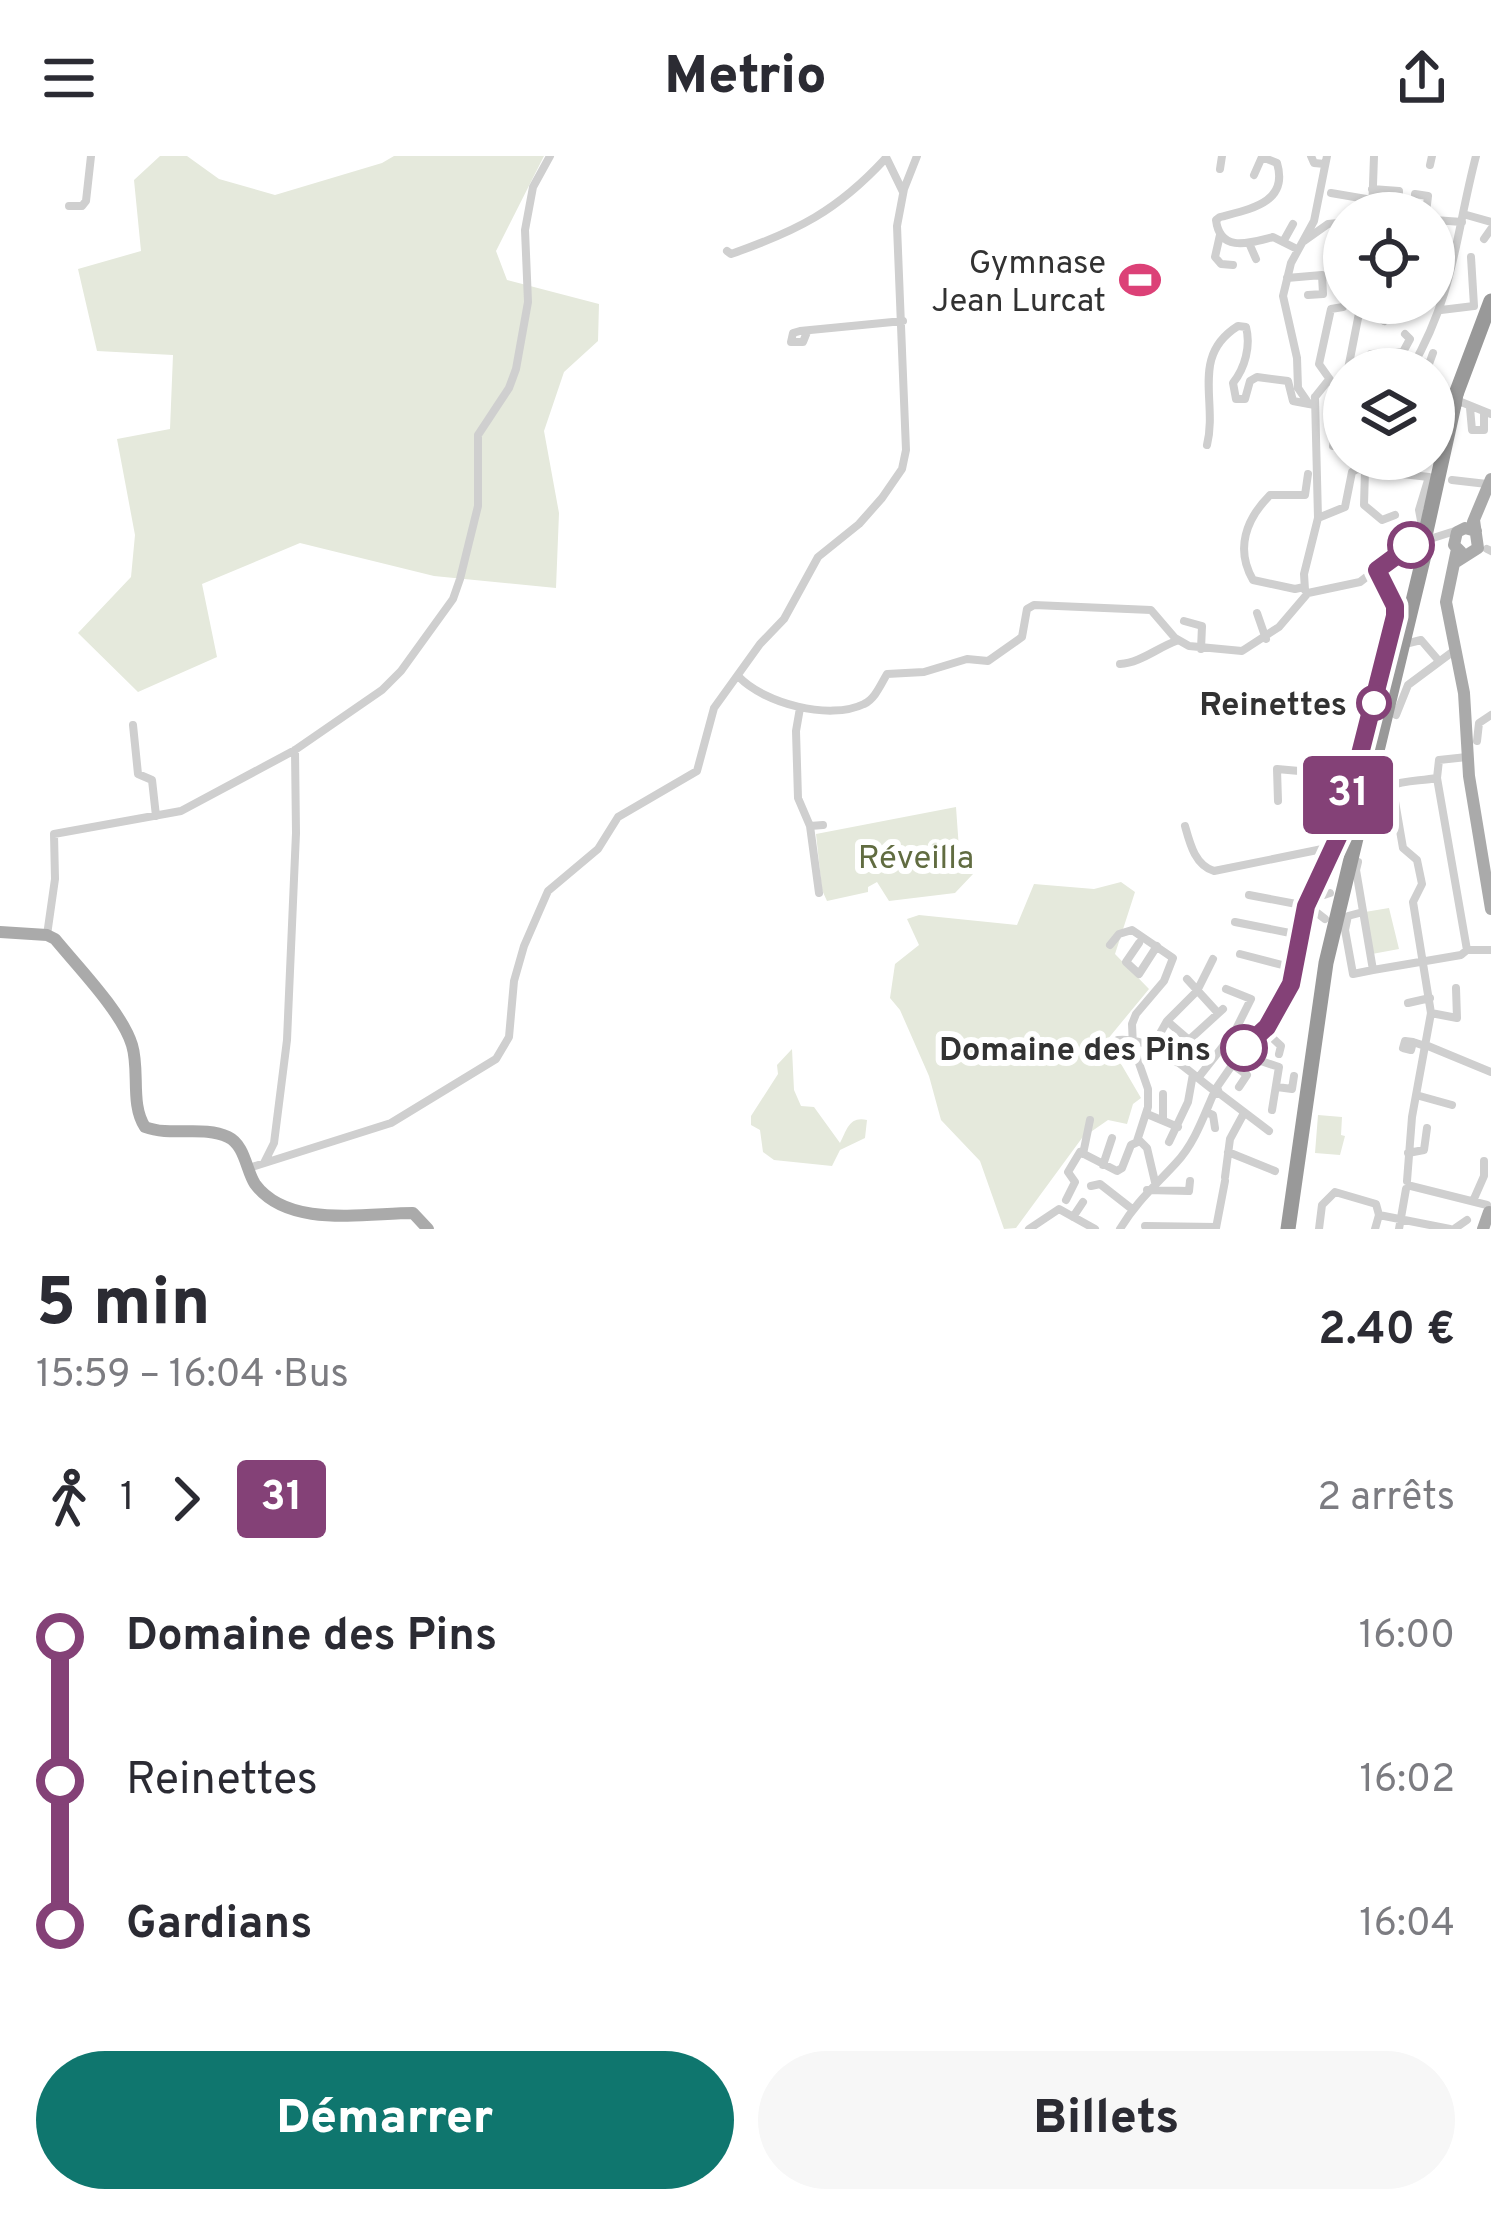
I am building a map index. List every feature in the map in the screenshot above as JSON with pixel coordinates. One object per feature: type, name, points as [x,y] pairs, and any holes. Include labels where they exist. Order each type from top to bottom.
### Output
[{"type":"highway","points":[[1322,891],[1344,850],[1414,587],[1456,542],[1461,402],[1491,301]]},
{"type":"highway","points":[[1461,402],[1491,316]]},
{"type":"highway","points":[[1286,1229],[1326,963],[1414,587]]},
{"type":"highway","points":[[1321,961],[1359,789],[1355,776],[1363,774],[1379,722]]},
{"type":"highway","points":[[1286,1229],[1325,919]]},
{"type":"main road","points":[[1489,487],[1456,542],[1446,598],[1491,907]]},
{"type":"main road","points":[[0,932],[47,935],[76,964],[129,1036],[141,1122],[160,1132],[226,1136],[240,1148],[263,1192],[311,1216],[413,1214],[428,1229]]},
{"type":"main road","points":[[1483,1229],[1486,1206]]},
{"type":"street","points":[[69,206],[85,204],[91,156]]},
{"type":"street","points":[[47,935],[54,897],[54,834],[181,811],[295,750],[392,681],[456,592],[478,506],[478,436],[509,388],[519,356],[527,302],[525,230],[533,187],[550,156]]},
{"type":"street","points":[[248,1168],[391,1123],[496,1059],[510,1030],[514,981],[524,946],[548,891],[598,849],[618,817],[698,771],[703,736],[714,708],[784,619],[818,556],[859,524],[902,469],[906,450],[897,242],[904,194],[917,156]]},
{"type":"street","points":[[1220,169],[1222,156]]},
{"type":"street","points":[[739,676],[754,692],[800,708],[860,706],[874,696],[887,674],[923,673],[967,659],[988,662],[1022,637],[1030,606],[1151,610],[1176,639],[1201,649],[1242,651],[1266,639],[1306,590],[1318,518],[1311,401],[1298,388],[1297,358],[1283,296],[1320,199],[1326,160],[1314,164],[1311,156]]},
{"type":"street","points":[[1372,192],[1374,156]]},
{"type":"street","points":[[1455,257],[1476,156]]},
{"type":"street","points":[[1254,175],[1262,157],[1277,163],[1280,174],[1273,197],[1257,208],[1220,217],[1215,227],[1220,236],[1238,245],[1273,237],[1300,245],[1323,228]]},
{"type":"street","points":[[727,251],[731,254],[814,221],[856,190],[886,158],[904,194]]},
{"type":"street","points":[[1455,219],[1491,225],[1484,239]]},
{"type":"street","points":[[1282,242],[1293,224]]},
{"type":"street","points":[[1220,236],[1215,257],[1221,264],[1233,265]]},
{"type":"street","points":[[1249,243],[1256,259]]},
{"type":"street","points":[[1455,308],[1474,306],[1472,257]]},
{"type":"street","points":[[1455,273],[1473,277]]},
{"type":"street","points":[[1287,278],[1322,275],[1323,294],[1308,295]]},
{"type":"street","points":[[807,332],[903,321]]},
{"type":"street","points":[[1323,370],[1319,364],[1328,324]]},
{"type":"street","points":[[1208,445],[1206,398],[1214,348],[1238,326],[1246,327],[1248,334],[1244,370],[1233,383],[1237,399],[1245,399],[1250,382],[1261,377],[1288,381],[1295,402],[1311,401],[1323,388]]},
{"type":"street","points":[[1406,334],[1410,339],[1407,348]]},
{"type":"street","points":[[1455,400],[1461,402],[1487,413],[1484,430],[1467,430],[1461,402]]},
{"type":"street","points":[[1308,475],[1305,495],[1270,495],[1246,525],[1244,547],[1252,580],[1295,590],[1360,582],[1405,547],[1456,542]]},
{"type":"street","points":[[1318,518],[1342,511],[1351,480]]},
{"type":"street","points":[[1365,480],[1364,505],[1382,520],[1395,515]]},
{"type":"street","points":[[1428,480],[1419,510],[1422,528],[1456,542]]},
{"type":"street","points":[[1452,480],[1489,487]]},
{"type":"street","points":[[1278,801],[1277,769],[1355,776],[1395,616],[1395,606],[1377,570]]},
{"type":"street","points":[[1257,614],[1266,639]]},
{"type":"street","points":[[1184,621],[1202,626],[1201,649]]},
{"type":"street","points":[[1120,664],[1176,639]]},
{"type":"street","points":[[1409,644],[1421,640],[1438,661]]},
{"type":"street","points":[[1396,715],[1408,685],[1455,650]]},
{"type":"street","points":[[800,708],[798,799],[810,826],[819,892]]},
{"type":"street","points":[[1489,741],[1469,741],[1479,723],[1491,715]]},
{"type":"street","points":[[133,725],[138,774],[152,780],[156,816]]},
{"type":"street","points":[[263,1164],[274,1144],[287,1040],[295,750]]},
{"type":"street","points":[[1466,758],[1438,761],[1437,778],[1467,950]]},
{"type":"street","points":[[1373,970],[1356,870],[1374,797],[1386,784],[1437,778]]},
{"type":"street","points":[[1391,784],[1403,849],[1418,861],[1422,886],[1413,902],[1431,1013],[1422,1045],[1400,1224]]},
{"type":"street","points":[[810,826],[823,825]]},
{"type":"street","points":[[1185,826],[1203,867],[1214,871],[1344,850]]},
{"type":"street","points":[[1120,1229],[1147,1190],[1178,1161],[1232,1064],[1283,1002],[1306,906],[1322,891]]},
{"type":"street","points":[[1249,895],[1306,906]]},
{"type":"street","points":[[1303,920],[1316,912],[1325,919]]},
{"type":"street","points":[[1363,912],[1348,916],[1353,974],[1461,955],[1467,950],[1491,950]]},
{"type":"street","points":[[1235,922],[1300,935]]},
{"type":"street","points":[[1082,1153],[1120,1171],[1137,1141],[1148,1089],[1133,1039],[1136,1014],[1164,981],[1173,958],[1132,930],[1119,934],[1110,945]]},
{"type":"street","points":[[1139,943],[1126,962],[1139,974],[1157,946]]},
{"type":"street","points":[[1240,954],[1294,968]]},
{"type":"street","points":[[1153,1046],[1167,1021],[1197,991],[1214,958]]},
{"type":"street","points":[[1176,1062],[1189,1040],[1220,1011],[1187,979]]},
{"type":"street","points":[[1431,1013],[1457,1018],[1456,988]]},
{"type":"street","points":[[1169,1142],[1195,1076],[1235,1031],[1251,999],[1226,989]]},
{"type":"street","points":[[1408,1003],[1430,998]]},
{"type":"street","points":[[1167,1021],[1189,1040]]},
{"type":"street","points":[[1264,1030],[1281,1046],[1280,1054]]},
{"type":"street","points":[[1235,1031],[1248,1044]]},
{"type":"street","points":[[1118,1040],[1153,1046],[1269,1132]]},
{"type":"street","points":[[1422,1045],[1491,1072]]},
{"type":"street","points":[[1240,1054],[1279,1067],[1272,1110]]},
{"type":"street","points":[[1232,1064],[1246,1075],[1238,1087]]},
{"type":"street","points":[[1277,1088],[1292,1089],[1294,1076]]},
{"type":"street","points":[[1163,1094],[1163,1118]]},
{"type":"street","points":[[1416,1095],[1452,1105]]},
{"type":"street","points":[[1206,1112],[1213,1115],[1215,1128]]},
{"type":"street","points":[[1145,1226],[1216,1228],[1230,1138],[1244,1113]]},
{"type":"street","points":[[1146,1114],[1178,1127]]},
{"type":"street","points":[[1066,1200],[1076,1182],[1068,1172],[1082,1153],[1090,1120]]},
{"type":"street","points":[[1408,1153],[1424,1150],[1427,1128]]},
{"type":"street","points":[[1103,1165],[1112,1138]]},
{"type":"street","points":[[1137,1141],[1147,1148],[1155,1182]]},
{"type":"street","points":[[1228,1152],[1275,1171]]},
{"type":"street","points":[[1408,1185],[1486,1206],[1484,1161]]},
{"type":"street","points":[[1147,1190],[1189,1191],[1190,1180]]},
{"type":"street","points":[[1091,1186],[1100,1184],[1132,1209]]},
{"type":"street","points":[[1318,1229],[1322,1205],[1335,1192],[1373,1202],[1379,1215],[1375,1229]]},
{"type":"street","points":[[1073,1217],[1083,1202]]},
{"type":"street","points":[[1029,1229],[1059,1209],[1095,1229]]},
{"type":"street","points":[[1430,1224],[1433,1211]]},
{"type":"street","points":[[1379,1215],[1400,1224],[1452,1229],[1467,1220]]},
{"type":"green space","points":[[160,156],[187,156],[219,179],[275,195],[394,156],[544,156],[496,251],[507,280],[599,304],[598,341],[564,372],[544,431],[559,513],[556,588],[434,576],[300,543],[202,584],[217,657],[138,692],[78,633],[131,577],[135,535],[117,439],[170,429],[173,355],[97,351],[78,269],[141,251],[134,180]]},
{"type":"green space","name":"Réveilla","points":[[956,807],[960,863],[973,874],[955,893],[889,901],[877,882],[868,892],[827,901],[816,834]]},
{"type":"green space","points":[[1121,882],[1135,892],[1115,954],[1149,989],[1107,1040],[1141,1098],[1133,1104],[1127,1124],[1108,1120],[1082,1138],[1016,1228],[1004,1229],[980,1161],[941,1120],[929,1076],[890,998],[895,964],[919,945],[907,919],[919,915],[1017,925],[1034,884],[1094,889]]},
{"type":"green space","points":[[1389,908],[1399,949],[1372,954],[1365,912]]},
{"type":"green space","points":[[792,1049],[794,1090],[801,1106],[814,1107],[840,1143],[852,1122],[867,1120],[865,1138],[840,1150],[832,1166],[774,1160],[763,1152],[760,1130],[751,1125],[751,1116],[778,1074],[777,1065]]},
{"type":"green space","points":[[1318,1115],[1342,1117],[1341,1135],[1345,1136],[1340,1155],[1315,1153]]},
{"type":"bus line","name":"31","points":[[1244,1048],[1267,1027],[1291,984],[1306,906],[1337,845],[1395,616],[1395,606],[1377,570],[1411,545]]},
{"type":"place","name":"Gymnase Jean Lurcat","points":[[1140,280]]},
{"type":"place","name":"Reinettes","points":[[1374,703]]},
{"type":"place","name":"Domaine des Pins","points":[[1244,1048]]}]
